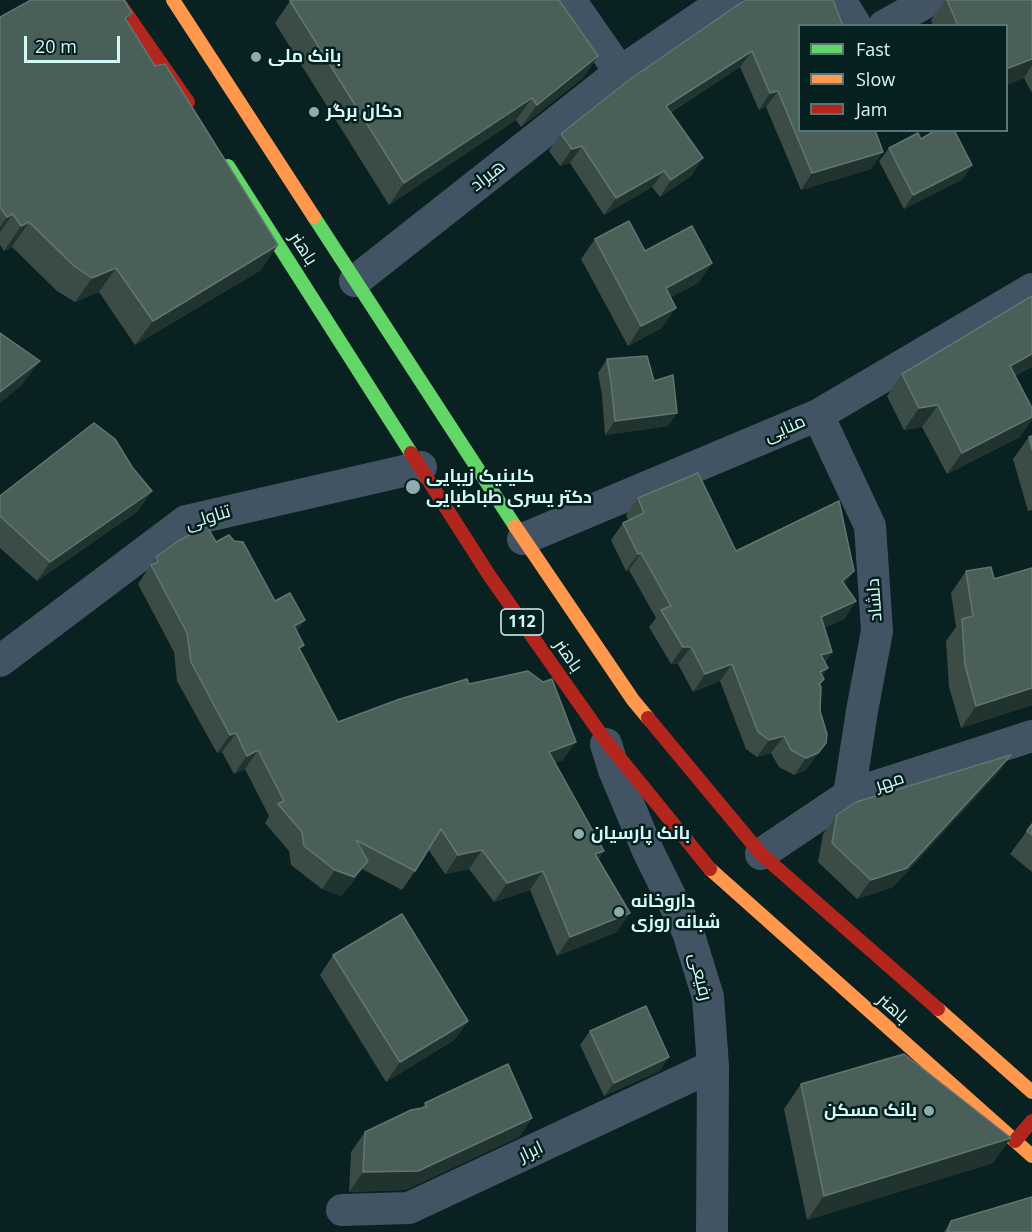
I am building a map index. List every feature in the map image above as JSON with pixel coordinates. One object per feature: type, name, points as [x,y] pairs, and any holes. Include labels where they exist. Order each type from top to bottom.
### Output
[{"type":"main road","points":[[117,0],[195,114]]},
{"type":"main road","name":"باهنر","points":[[173,0],[523,539],[633,700],[761,854],[1032,1092]]},
{"type":"main road","name":"باهنر","points":[[219,152],[489,574],[605,740],[713,873],[1032,1156]]},
{"type":"main road","points":[[1015,1141],[1032,1121]]},
{"type":"street","points":[[570,0],[620,72]]},
{"type":"street","name":"هیراد","points":[[355,281],[620,72],[726,0]]},
{"type":"street","points":[[840,0],[855,24]]},
{"type":"street","points":[[888,24],[930,0]]},
{"type":"street","name":"منایی","points":[[523,539],[818,415],[1032,289]]},
{"type":"street","name":"دلشاد","points":[[818,415],[870,526],[878,631],[862,711],[849,795]]},
{"type":"street","name":"تناولی","points":[[4,650],[186,521],[421,467]]},
{"type":"street","name":"مهر","points":[[761,854],[849,795],[1032,736]]},
{"type":"street","name":"رفیعی","points":[[605,740],[614,770],[644,841],[688,932],[708,997],[713,1066],[712,1232]]},
{"type":"street","name":"ابرار","points":[[342,1210],[410,1208],[713,1066]]},
{"type":"building","points":[[31,0],[124,0],[132,13],[125,18],[155,66],[165,64],[278,245],[153,321],[116,268],[92,278],[74,266],[29,222],[21,226],[13,214],[7,217],[0,207],[0,17]]},
{"type":"building","points":[[559,0],[598,56],[537,105],[532,98],[404,183],[290,1]]},
{"type":"building","points":[[745,0],[833,0],[842,24],[798,24],[798,132],[876,132],[883,152],[812,173],[778,91],[770,93],[752,51],[666,106],[703,158],[671,180],[664,171],[616,198],[582,146],[572,149],[561,134],[629,80]]},
{"type":"building","points":[[947,0],[1032,0],[1032,59],[1008,68],[1008,24],[957,24]]},
{"type":"building","points":[[933,132],[955,132],[972,165],[913,195],[889,148],[918,133],[921,139]]},
{"type":"building","points":[[629,221],[645,251],[692,226],[712,263],[666,288],[676,308],[641,326],[595,239]]},
{"type":"building","points":[[1032,296],[1032,354],[1010,366],[1032,408],[1032,417],[962,453],[938,405],[919,408],[902,374]]},
{"type":"building","points":[[0,333],[40,361],[0,392]]},
{"type":"building","points":[[647,356],[654,381],[673,375],[677,413],[615,421],[607,359]]},
{"type":"building","points":[[94,423],[115,439],[132,467],[152,491],[50,562],[0,516],[0,496]]},
{"type":"building","points":[[698,473],[736,551],[839,501],[854,571],[842,581],[856,601],[821,617],[832,652],[821,655],[828,668],[820,672],[824,679],[819,684],[821,687],[820,711],[827,734],[826,743],[818,753],[806,758],[791,750],[784,736],[769,740],[758,732],[732,664],[705,674],[691,647],[683,647],[661,610],[671,606],[641,553],[638,554],[623,523],[644,513],[638,498]]},
{"type":"building","points":[[207,526],[216,542],[229,535],[234,541],[243,542],[275,601],[290,593],[305,620],[294,626],[304,645],[299,648],[338,722],[400,699],[467,679],[469,684],[528,671],[543,682],[552,679],[576,742],[549,752],[604,851],[595,854],[630,913],[570,937],[543,871],[507,883],[482,850],[458,855],[441,829],[415,871],[356,840],[368,861],[354,877],[335,870],[304,846],[302,832],[278,804],[284,801],[258,750],[247,756],[236,733],[230,735],[191,662],[187,633],[151,565],[158,562],[156,557],[178,541]]},
{"type":"building","points":[[991,567],[994,579],[1032,568],[1032,688],[976,706],[965,665],[962,619],[973,616],[966,571]]},
{"type":"building","points":[[1011,755],[907,868],[871,880],[832,843],[837,815],[856,802]]},
{"type":"building","points":[[1032,824],[1032,835],[1027,831]]},
{"type":"building","points":[[402,914],[468,1021],[400,1062],[333,955]]},
{"type":"building","points":[[646,1006],[669,1057],[614,1083],[590,1031]]},
{"type":"building","points":[[904,1054],[1011,1138],[824,1196],[801,1084]]},
{"type":"building","points":[[508,1064],[532,1118],[418,1171],[363,1172],[365,1132],[411,1110],[427,1107],[425,1103]]},
{"type":"building","points":[[1032,1197],[1032,1232],[947,1232],[951,1221]]},
{"type":"traffic: fast","points":[[228,166],[411,453]]},
{"type":"traffic: fast","points":[[314,217],[515,526]]},
{"type":"traffic: slow","points":[[173,0],[314,217]]},
{"type":"traffic: slow","points":[[515,526],[633,700],[648,718]]},
{"type":"traffic: slow","points":[[710,869],[1032,1156]]},
{"type":"traffic: slow","points":[[938,1009],[1032,1092]]},
{"type":"traffic: jam","points":[[117,0],[188,102]]},
{"type":"traffic: jam","points":[[411,453],[489,575],[605,740],[710,869]]},
{"type":"traffic: jam","points":[[648,718],[761,854],[938,1009]]},
{"type":"traffic: jam","points":[[1015,1141],[1032,1121]]},
{"type":"place","name":"بانک ملی","points":[[256,57]]},
{"type":"place","name":"دکان برگر","points":[[314,112]]},
{"type":"place","name":"کلینیک زیبایی دکتر یسری طباطبایی","points":[[413,487]]},
{"type":"place","name":"بانک پارسیان","points":[[579,834]]},
{"type":"place","name":"داروخانه شبانه روزی","points":[[619,912]]},
{"type":"place","name":"بانک مسکن","points":[[929,1111]]}]
